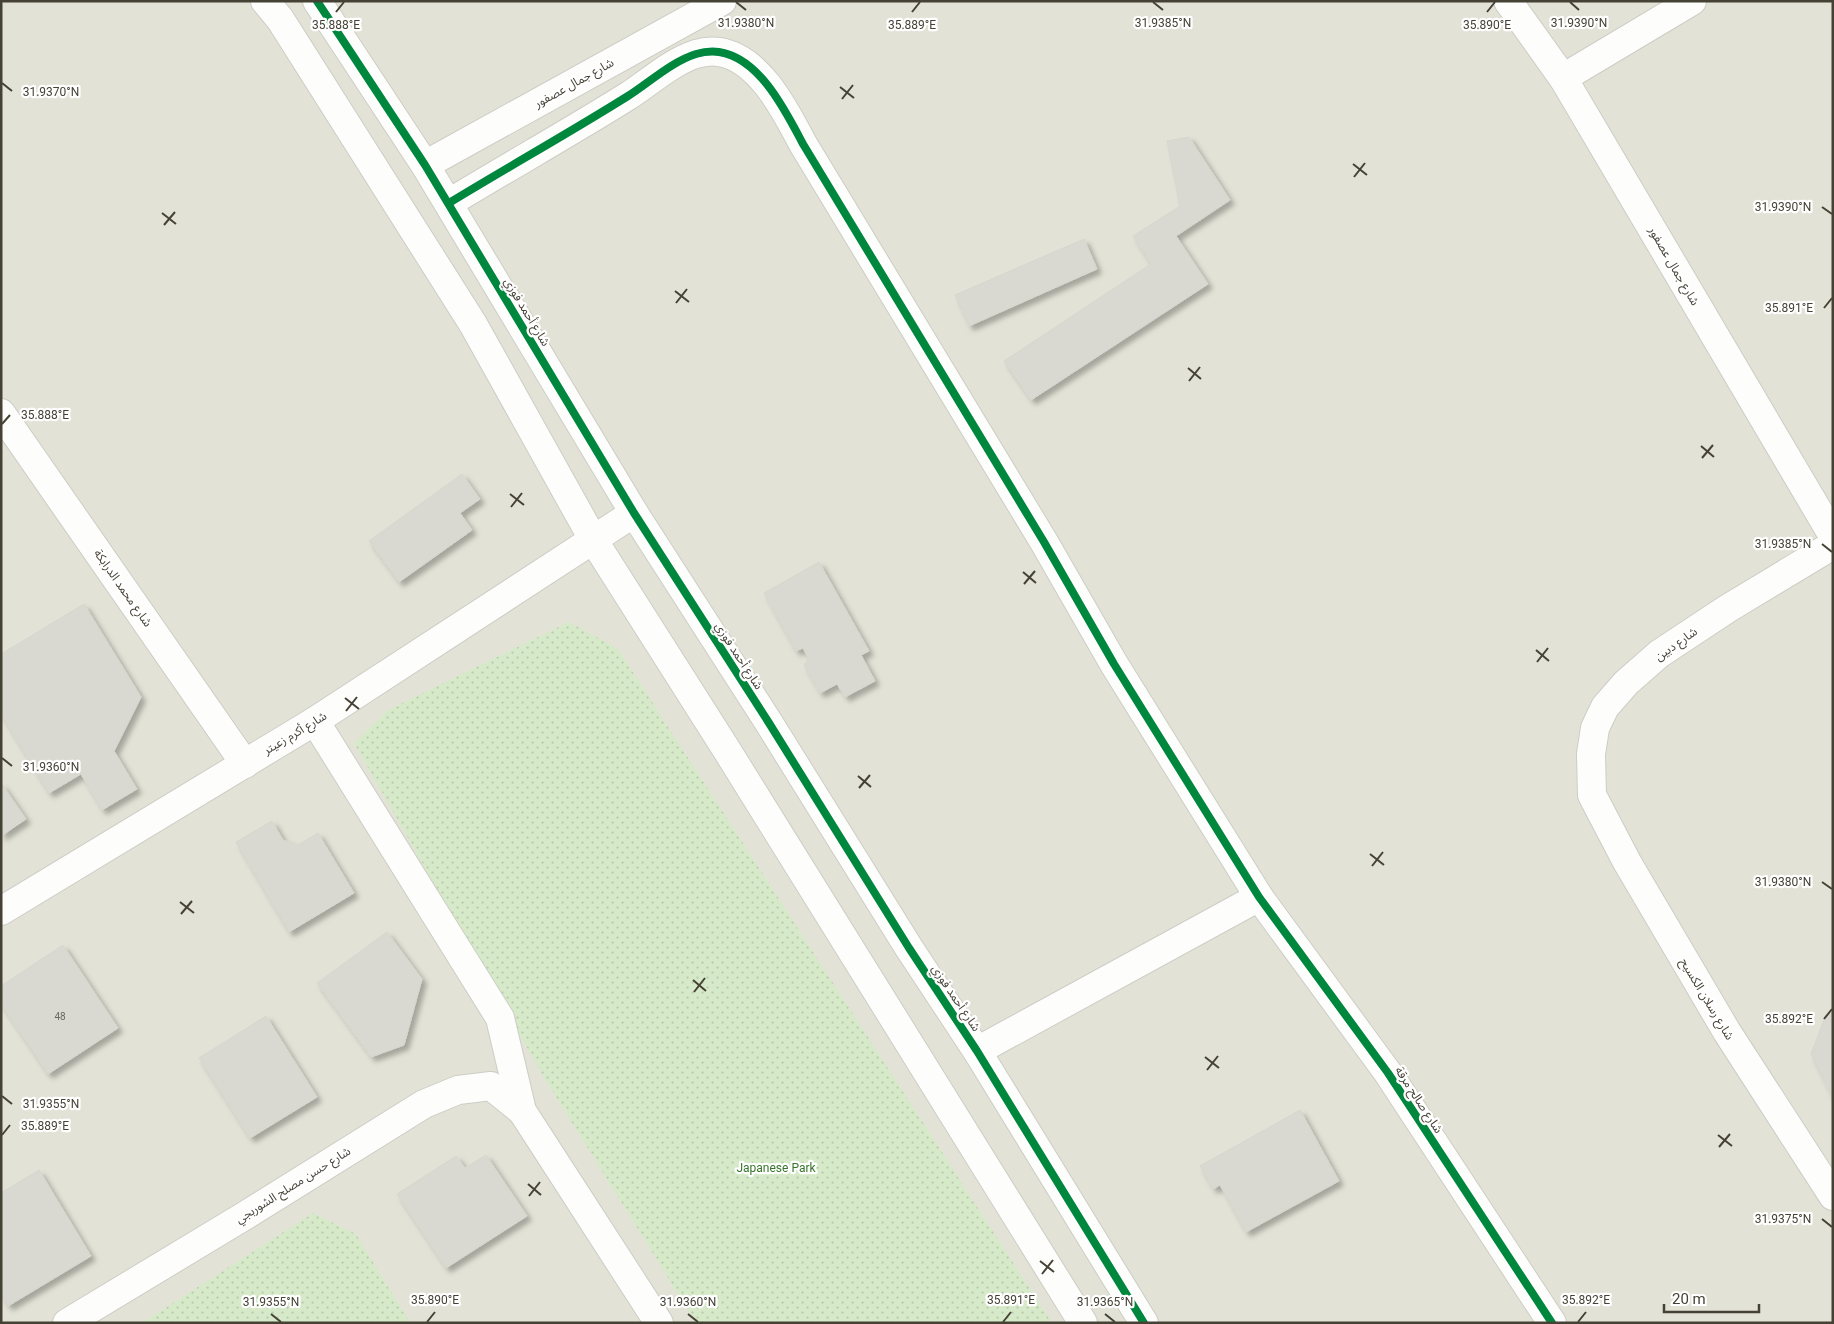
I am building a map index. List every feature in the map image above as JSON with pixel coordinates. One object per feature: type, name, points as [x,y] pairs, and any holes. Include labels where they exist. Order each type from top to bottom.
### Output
[{"type":"street","points":[[312,1],[273,10],[473,324],[594,541],[1083,1323]]},
{"type":"street","name":"شارع أحمد فوزي","points":[[317,1],[449,203],[634,514],[769,723],[909,948],[977,1051],[1144,1323]]},
{"type":"street","name":"شارع جمال عصفور","points":[[425,165],[722,1]]},
{"type":"street","name":"شارع جمال عصفور","points":[[1508,1],[1563,78],[1833,536]]},
{"type":"street","points":[[1563,78],[1692,1]]},
{"type":"street","name":"شارع صالح مرقة","points":[[449,203],[628,96],[675,64],[696,54],[720,52],[739,60],[758,75],[779,99],[803,144],[1044,542],[1114,664],[1259,897],[1388,1073],[1552,1323]]},
{"type":"street","name":"شارع محمد الدرابكة","points":[[1,413],[245,764]]},
{"type":"street","name":"شارع أكرم زعيتر","points":[[1,912],[315,721],[634,514]]},
{"type":"street","name":"شارع دبين","points":[[1592,795],[1594,728],[1605,707],[1626,683],[1659,654],[1727,609],[1833,545]]},
{"type":"street","name":"شارع حسن مصلح الشوربجي","points":[[315,721],[500,1018],[522,1111]]},
{"type":"street","name":"شارع رسلان الكسيح","points":[[1592,795],[1627,862],[1726,1032],[1833,1196]]},
{"type":"street","points":[[977,1051],[1259,897]]},
{"type":"street","name":"شارع حسن مصلح الشوربجي","points":[[67,1323],[246,1215],[424,1104],[458,1090],[491,1086],[522,1111],[659,1323]]},
{"type":"shaded area","points":[[1,1],[1833,1],[1833,1323],[1,1323]]},
{"type":"green space","name":"Japanese Park","points":[[569,622],[618,649],[1052,1323],[696,1323],[545,1079],[354,743],[388,710]]},
{"type":"green space","points":[[313,1213],[356,1234],[410,1323],[142,1323]]},
{"type":"building","points":[[1189,137],[1230,200],[1176,236],[1208,284],[1031,400],[1004,361],[1151,264],[1133,236],[1180,206],[1167,141]]},
{"type":"building","points":[[1084,239],[1097,269],[969,326],[955,295]]},
{"type":"building","points":[[462,474],[480,499],[460,513],[472,530],[399,582],[369,541]]},
{"type":"building","points":[[819,562],[869,651],[861,655],[875,681],[845,697],[837,684],[820,693],[804,665],[809,659],[803,648],[796,651],[764,593]]},
{"type":"building","points":[[84,604],[141,697],[114,751],[137,789],[102,810],[81,774],[49,793],[1,714],[1,654]]},
{"type":"building","points":[[1,783],[26,819],[1,836]]},
{"type":"building","points":[[272,821],[283,840],[298,845],[318,833],[354,893],[289,932],[236,842]]},
{"type":"building","points":[[387,932],[422,979],[404,1045],[371,1057],[317,983]]},
{"type":"building","points":[[63,945],[118,1028],[48,1074],[1,1004],[1,986]]},
{"type":"building","points":[[1833,1013],[1833,1099],[1811,1054],[1825,1017]]},
{"type":"building","points":[[266,1016],[317,1097],[250,1138],[199,1058]]},
{"type":"building","points":[[1300,1110],[1339,1181],[1246,1232],[1220,1185],[1213,1189],[1200,1166]]},
{"type":"building","points":[[486,1155],[527,1216],[446,1268],[397,1194],[456,1156],[465,1168]]},
{"type":"building","points":[[39,1170],[91,1256],[8,1306],[1,1294],[1,1193]]},
{"type":"cycle path","points":[[317,1],[425,165],[634,513],[769,723],[909,948],[977,1051],[1144,1323]]},
{"type":"cycle path","points":[[449,203],[606,110],[669,67],[696,54],[719,52],[734,56],[759,75],[780,102],[803,144],[1044,542],[1114,664],[1259,897],[1388,1073],[1552,1323]]}]
